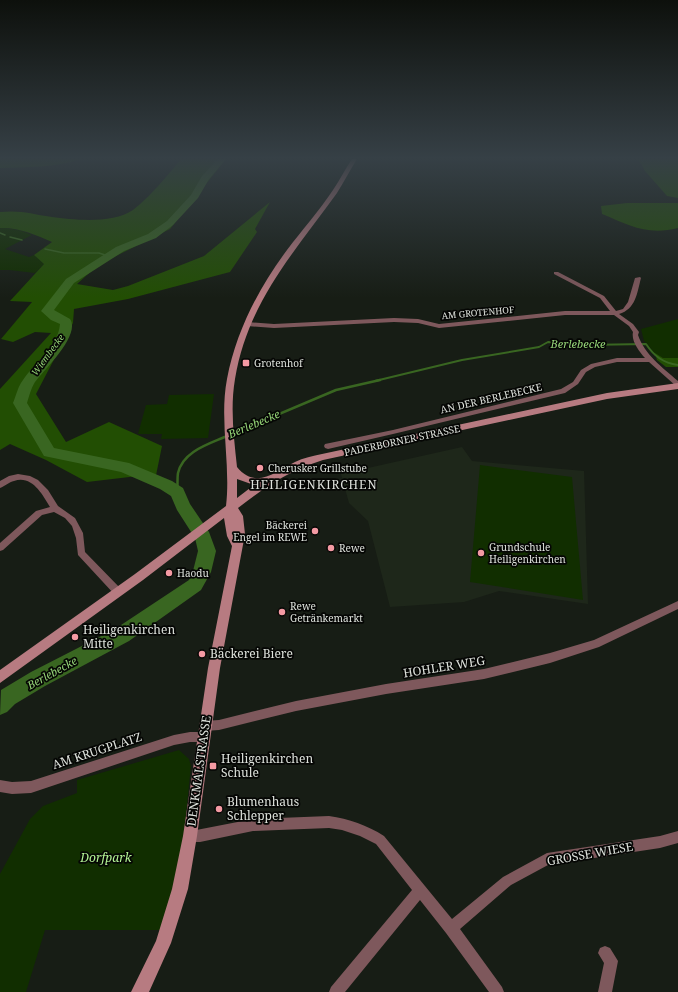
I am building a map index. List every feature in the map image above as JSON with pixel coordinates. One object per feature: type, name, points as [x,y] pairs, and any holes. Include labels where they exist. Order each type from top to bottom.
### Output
[{"type":"main road","name":"DENKMALSTRASSE","points":[[140,992],[163,943],[180,889],[190,836],[204,731],[237,545],[230,528],[232,507],[232,468],[228,409],[231,380],[237,353],[247,324],[274,274],[324,205]]},
{"type":"main road","name":"PADERBORNER STRASSE","points":[[0,677],[118,592],[265,482],[300,464],[322,457],[607,396],[678,385]]},
{"type":"main road","points":[[232,468],[240,477],[246,480],[265,482]]},
{"type":"street","points":[[556,273],[602,297],[615,313],[632,325],[636,332],[634,335],[636,340],[650,360],[678,385]]},
{"type":"street","points":[[615,313],[625,310],[631,302],[638,278]]},
{"type":"street","name":"AM GROTENHOF","points":[[247,324],[274,326],[394,320],[418,321],[439,326],[565,313],[615,313]]},
{"type":"street","name":"AN DER BERLEBECKE","points":[[328,446],[563,391],[576,383],[583,371],[593,365],[617,360],[650,360]]},
{"type":"street","points":[[0,486],[14,476],[29,479],[38,484],[45,491],[55,508],[68,516],[80,534],[81,553],[118,592]]},
{"type":"street","points":[[0,548],[39,513],[55,508]]},
{"type":"street","name":"HOHLER WEG","points":[[204,731],[219,725],[296,706],[484,674],[550,658],[596,644],[678,605]]},
{"type":"street","name":"AM KRUGPLATZ","points":[[0,786],[12,788],[31,787],[174,740],[190,737],[204,731]]},
{"type":"street","points":[[190,836],[200,836],[252,825],[329,822],[374,835],[380,840],[451,928],[497,992]]},
{"type":"street","name":"GROSSE WIESE","points":[[451,928],[507,881],[547,859],[660,842],[678,837]]},
{"type":"street","points":[[336,992],[420,890]]},
{"type":"street","points":[[605,953],[611,961],[605,992]]},
{"type":"shaded area","name":"Grundschule Heiligenkirchen","points":[[462,447],[472,461],[584,471],[588,604],[499,591],[464,602],[390,607],[368,521],[349,503],[341,474]]},
{"type":"green space","points":[[139,205],[189,205],[170,229],[98,265],[77,284],[113,290],[128,286],[204,256],[266,205],[268,205],[255,229],[257,232],[230,272],[128,299],[74,309],[73,323],[36,394],[66,442],[109,422],[162,446],[154,485],[138,476],[87,482],[46,460],[10,444],[0,450],[0,389],[51,333],[35,332],[13,342],[1,339],[32,302],[10,301],[44,264],[34,255],[52,242],[20,230],[0,228],[0,212],[21,212],[52,217],[93,220],[115,217],[133,210]]},
{"type":"green space","points":[[678,205],[678,228],[657,231],[638,228],[602,214],[601,206]]},
{"type":"green space","points":[[0,228],[9,228],[32,235],[5,249],[29,257],[34,255],[44,264],[35,273],[0,270]]},
{"type":"green space","points":[[678,319],[678,358],[658,356],[644,341],[641,329]]},
{"type":"green space","points":[[655,353],[663,358],[678,358],[678,367],[666,367],[657,360]]},
{"type":"green space","points":[[214,394],[208,438],[161,439],[162,434],[138,434],[146,405],[167,404],[169,395]]},
{"type":"green space","points":[[480,465],[572,477],[583,600],[470,582]]},
{"type":"green space","name":"Dorfpark","points":[[179,750],[189,759],[191,766],[182,850],[174,891],[161,930],[45,930],[26,992],[0,992],[0,874],[30,819],[43,806],[77,793],[77,780]]},
{"type":"waterway","name":"Wiembecke","points":[[0,705],[8,697],[38,679],[122,635],[195,585],[202,572],[207,551],[203,537],[183,506],[177,492],[166,485],[124,467],[49,452],[20,403],[28,382],[45,363],[65,335],[66,322],[47,311],[70,281],[120,249],[152,236],[170,223],[186,205]]},
{"type":"waterway","points":[[0,233],[5,235]]},
{"type":"waterway","points":[[10,237],[22,240]]},
{"type":"waterway","points":[[45,249],[64,253],[99,253],[108,256]]},
{"type":"waterway","name":"Berlebecke","points":[[375,381],[462,360],[539,347],[548,342],[584,345],[646,344],[659,358],[668,363],[678,365]]},
{"type":"waterway","name":"Berlebecke","points":[[232,434],[336,390],[380,380]]},
{"type":"waterway","name":"Berlebecke","points":[[177,492],[178,473],[185,459],[205,445],[227,436]]},
{"type":"place","name":"Grotenhof","points":[[246,363]]},
{"type":"place","name":"Cherusker Grillstube","points":[[260,468]]},
{"type":"place","name":"Bäckerei Engel im REWE","points":[[315,531]]},
{"type":"place","name":"Rewe","points":[[331,548]]},
{"type":"place","name":"Grundschule Heiligenkirchen","points":[[481,553]]},
{"type":"place","name":"Haodu","points":[[169,573]]},
{"type":"place","name":"Rewe Getränkemarkt","points":[[282,612]]},
{"type":"place","name":"Heiligenkirchen Mitte","points":[[75,637]]},
{"type":"place","name":"Bäckerei Biere","points":[[202,654]]},
{"type":"place","name":"Heiligenkirchen Schule","points":[[213,766]]},
{"type":"place","name":"Blumenhaus Schlepper","points":[[219,809]]},
{"type":"district","name":"HEILIGENKIRCHEN","points":[[314,485]]}]
